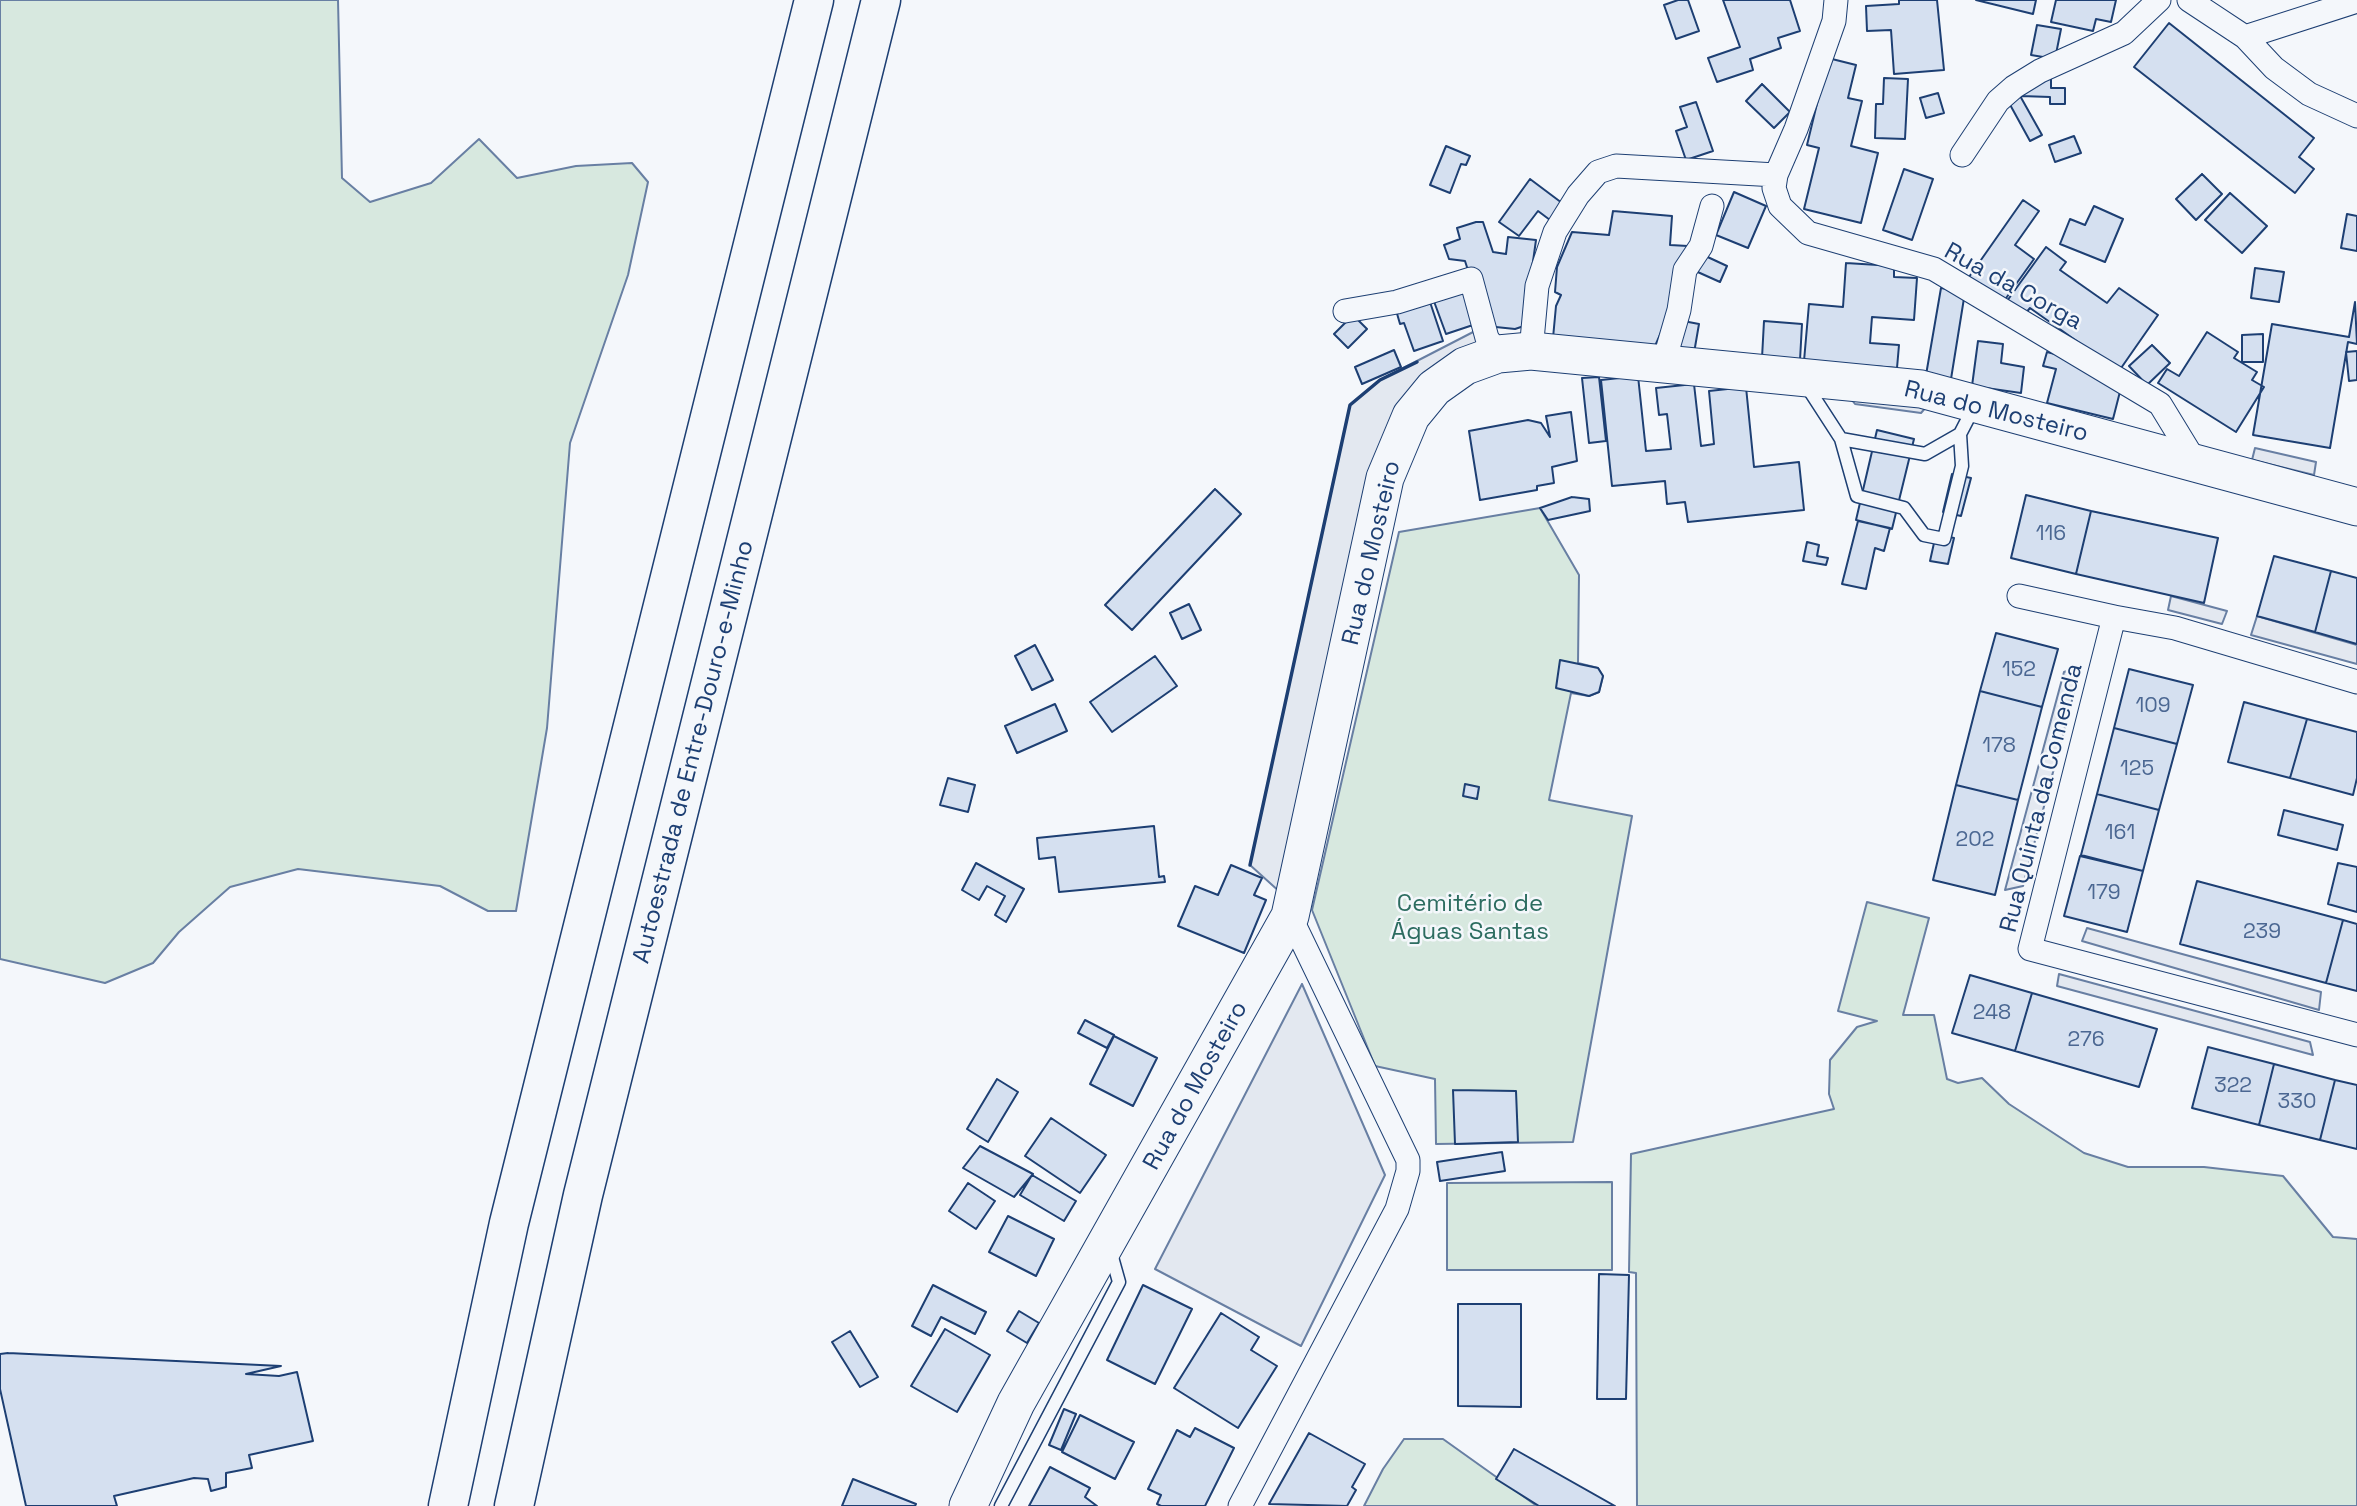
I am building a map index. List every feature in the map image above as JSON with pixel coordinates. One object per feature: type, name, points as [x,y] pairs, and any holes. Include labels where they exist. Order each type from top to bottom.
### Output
[{"type":"highway","points":[[448,1506],[509,1223],[814,0]]},
{"type":"highway","name":"Autoestrada de Entre-Douro-e-Minho","points":[[514,1506],[583,1195],[881,0]]},
{"type":"main road","name":"Rua do Mosteiro","points":[[968,1506],[1016,1404],[1109,1243],[1290,916],[1303,869],[1385,478],[1396,445],[1411,416],[1434,388],[1465,366],[1514,352],[1921,389],[1968,419],[2196,463],[2357,507]]},
{"type":"street","points":[[1345,311],[1397,302],[1471,279],[1488,338],[1514,352],[1555,232],[1578,195],[1598,172],[1616,166],[1776,175],[1796,129],[1834,20],[1836,0]]},
{"type":"street","points":[[1962,155],[1998,101],[2014,87],[2040,71],[2124,33],[2159,0]]},
{"type":"street","points":[[2189,0],[2245,37],[2274,68],[2309,94],[2357,116]]},
{"type":"street","points":[[2245,37],[2357,1]]},
{"type":"street","name":"Rua da Corga","points":[[1776,175],[1774,188],[1780,206],[1808,233],[1934,269],[2027,322],[2160,404],[2196,463]]},
{"type":"street","points":[[1663,365],[1679,310],[1685,270],[1701,246],[1712,206]]},
{"type":"street","points":[[2019,596],[2175,628],[2357,682]]},
{"type":"street","name":"Rua Quinta da Comenda","points":[[2115,617],[2030,949],[2357,1035]]},
{"type":"street","points":[[1240,1506],[1397,1209],[1408,1171],[1408,1160],[1290,916]]},
{"type":"lane","points":[[1801,379],[1841,439],[1857,496],[1904,508],[1924,535],[1944,539],[1962,466],[1968,419]]},
{"type":"lane","points":[[1841,439],[1925,454],[1968,419]]},
{"type":"lane","points":[[1000,1506],[1119,1282],[1109,1243]]},
{"type":"green space","points":[[0,0],[338,0],[342,178],[370,202],[431,183],[479,139],[517,178],[576,166],[632,163],[648,182],[628,275],[570,443],[547,728],[516,911],[488,911],[440,886],[298,869],[230,887],[179,932],[153,963],[105,983],[0,959]]},
{"type":"green space","name":"Cemitério de Águas Santas","points":[[1540,508],[1579,575],[1578,663],[1598,668],[1603,676],[1599,692],[1589,696],[1571,693],[1549,800],[1632,816],[1573,1142],[1436,1144],[1435,1079],[1375,1066],[1312,910],[1399,532]]},
{"type":"green space","points":[[1867,902],[1929,918],[1903,1015],[1934,1015],[1947,1079],[1958,1083],[1982,1078],[2009,1104],[2084,1153],[2128,1167],[2204,1167],[2283,1176],[2333,1237],[2357,1239],[2357,1506],[1637,1506],[1636,1273],[1629,1272],[1631,1154],[1834,1109],[1829,1094],[1830,1060],[1857,1027],[1877,1021],[1838,1011]]},
{"type":"green space","points":[[1612,1182],[1612,1270],[1447,1270],[1447,1183]]},
{"type":"green space","points":[[1404,1439],[1443,1439],[1537,1506],[1364,1506],[1383,1469]]},
{"type":"shaded area","points":[[1477,330],[1481,344],[1427,377],[1281,893],[1250,865],[1350,405],[1380,380]]},
{"type":"shaded area","points":[[1847,394],[1927,406],[1921,413],[1855,404]]},
{"type":"shaded area","points":[[2255,448],[2316,462],[2314,475],[2252,460]]},
{"type":"shaded area","points":[[2171,596],[2227,611],[2222,624],[2168,610]]},
{"type":"shaded area","points":[[2257,616],[2357,645],[2357,664],[2251,635]]},
{"type":"shaded area","points":[[2081,666],[2023,886],[2005,890],[2064,672]]},
{"type":"shaded area","points":[[2087,928],[2321,992],[2319,1010],[2082,941]]},
{"type":"shaded area","points":[[2059,974],[2310,1042],[2313,1055],[2057,986]]},
{"type":"shaded area","points":[[1302,984],[1385,1175],[1301,1346],[1155,1269]]},
{"type":"building","points":[[1688,0],[1699,31],[1676,39],[1664,5]]},
{"type":"building","points":[[1723,0],[1790,0],[1800,31],[1778,38],[1781,48],[1750,59],[1753,70],[1717,82],[1708,58],[1740,47]]},
{"type":"building","points":[[1899,0],[1937,0],[1944,70],[1894,74],[1891,30],[1867,31],[1866,6],[1899,4]]},
{"type":"building","points":[[1976,0],[2036,0],[2033,14]]},
{"type":"building","points":[[2056,0],[2116,0],[2111,22],[2096,19],[2093,31],[2051,22]]},
{"type":"building","points":[[2169,23],[2314,138],[2299,157],[2314,169],[2295,193],[2134,67]]},
{"type":"building","points":[[2037,25],[2061,29],[2055,59],[2031,55]]},
{"type":"building","points":[[1828,58],[1856,65],[1848,98],[1862,101],[1851,146],[1878,153],[1861,223],[1804,209],[1819,148],[1807,145]]},
{"type":"building","points":[[1884,78],[1908,79],[1905,139],[1875,138],[1876,104],[1883,104]]},
{"type":"building","points":[[2020,78],[2051,78],[2051,88],[2065,88],[2065,104],[2050,104],[2050,97],[2021,96]]},
{"type":"building","points":[[1762,84],[1790,112],[1774,128],[1746,101]]},
{"type":"building","points":[[1938,93],[1944,113],[1926,118],[1920,98]]},
{"type":"building","points":[[2019,94],[2042,135],[2030,141],[2008,101]]},
{"type":"building","points":[[1696,102],[1713,151],[1686,160],[1676,131],[1687,127],[1680,107]]},
{"type":"building","points":[[2074,136],[2081,153],[2055,162],[2049,145]]},
{"type":"building","points":[[1446,146],[1470,156],[1466,165],[1461,164],[1450,193],[1430,185]]},
{"type":"building","points":[[1904,169],[1933,179],[1912,240],[1883,230]]},
{"type":"building","points":[[2202,174],[2222,194],[2196,220],[2176,199]]},
{"type":"building","points":[[1530,179],[1566,206],[1554,223],[1538,211],[1519,236],[1499,222]]},
{"type":"building","points":[[1734,192],[1766,206],[1748,248],[1716,235]]},
{"type":"building","points":[[2230,193],[2267,226],[2242,253],[2205,220]]},
{"type":"building","points":[[2023,200],[2039,211],[2015,245],[2034,259],[2004,301],[1969,277]]},
{"type":"building","points":[[2094,206],[2123,219],[2105,262],[2060,244],[2070,219],[2085,225]]},
{"type":"building","points":[[1613,211],[1672,216],[1670,245],[1688,246],[1672,308],[1655,346],[1553,338],[1556,306],[1561,295],[1555,292],[1557,267],[1572,232],[1609,235]]},
{"type":"building","points":[[2347,214],[2357,216],[2357,251],[2341,248]]},
{"type":"building","points":[[1483,222],[1493,252],[1506,254],[1508,237],[1536,240],[1524,326],[1515,329],[1486,326],[1465,261],[1449,259],[1444,245],[1460,239],[1457,228]]},
{"type":"building","points":[[2046,247],[2066,262],[2060,270],[2107,303],[2119,288],[2158,315],[2119,371],[2030,308],[2025,314],[2007,301]]},
{"type":"building","points":[[1699,253],[1727,266],[1720,282],[1691,269]]},
{"type":"building","points":[[1846,263],[1894,266],[1894,277],[1917,278],[1914,320],[1872,317],[1870,343],[1899,345],[1897,368],[1804,361],[1809,304],[1843,307]]},
{"type":"building","points":[[2255,268],[2284,272],[2279,302],[2251,298]]},
{"type":"building","points":[[1468,284],[1482,322],[1446,334],[1432,296]]},
{"type":"building","points":[[1941,288],[1965,292],[1951,379],[1926,375]]},
{"type":"building","points":[[1429,299],[1443,341],[1414,351],[1396,310]]},
{"type":"building","points":[[2355,302],[2357,344],[2348,342],[2330,448],[2253,435],[2272,324],[2349,337]]},
{"type":"building","points":[[1353,315],[1367,329],[1348,348],[1334,334]]},
{"type":"building","points":[[1678,320],[1699,324],[1694,353],[1672,349]]},
{"type":"building","points":[[1764,321],[1802,324],[1800,360],[1762,358]]},
{"type":"building","points":[[2207,332],[2238,352],[2234,358],[2257,372],[2252,380],[2264,387],[2236,432],[2158,383],[2167,369],[2179,376]]},
{"type":"building","points":[[2263,334],[2263,362],[2242,362],[2242,335]]},
{"type":"building","points":[[1978,341],[2003,344],[2001,363],[2024,367],[2021,393],[1972,386]]},
{"type":"building","points":[[2152,345],[2170,363],[2147,385],[2129,366]]},
{"type":"building","points":[[1394,350],[1401,367],[1362,384],[1355,367]]},
{"type":"building","points":[[2357,351],[2357,380],[2349,381],[2346,352]]},
{"type":"building","points":[[2047,352],[2125,372],[2113,419],[2047,403],[2056,369],[2043,366]]},
{"type":"building","points":[[1638,376],[1646,451],[1671,449],[1667,414],[1659,415],[1656,388],[1694,384],[1701,446],[1714,444],[1709,391],[1746,387],[1754,467],[1799,462],[1804,510],[1688,522],[1685,502],[1667,504],[1665,481],[1612,486],[1601,380]]},
{"type":"building","points":[[1599,377],[1606,441],[1589,443],[1582,378]]},
{"type":"building","points":[[1571,412],[1577,461],[1552,467],[1554,483],[1537,486],[1537,490],[1480,500],[1469,431],[1528,420],[1541,423],[1550,437],[1546,416]]},
{"type":"building","points":[[1877,430],[1914,439],[1892,529],[1856,520]]},
{"type":"building","points":[[1952,474],[1971,478],[1961,516],[1943,512]]},
{"type":"building","points":[[1215,489],[1241,514],[1132,630],[1105,605]]},
{"type":"building","points":[[2026,495],[2091,511],[2076,574],[2011,558]]},
{"type":"building","points":[[1572,497],[1589,499],[1590,511],[1548,520],[1540,508]]},
{"type":"building","points":[[2091,511],[2218,538],[2204,603],[2076,574]]},
{"type":"building","points":[[1858,521],[1890,528],[1884,551],[1875,548],[1866,589],[1842,584]]},
{"type":"building","points":[[1936,534],[1954,538],[1948,564],[1930,561]]},
{"type":"building","points":[[1807,542],[1819,545],[1817,556],[1828,558],[1826,565],[1803,561]]},
{"type":"building","points":[[2274,556],[2331,571],[2315,632],[2257,616]]},
{"type":"building","points":[[2331,571],[2357,578],[2357,644],[2315,632]]},
{"type":"building","points":[[1189,604],[1201,630],[1182,639],[1170,613]]},
{"type":"building","points":[[1996,633],[2058,649],[2042,707],[1980,691]]},
{"type":"building","points":[[1035,645],[1053,680],[1032,690],[1015,656]]},
{"type":"building","points":[[1155,656],[1177,686],[1112,732],[1090,702]]},
{"type":"building","points":[[1560,660],[1598,668],[1603,676],[1599,692],[1589,696],[1556,688]]},
{"type":"building","points":[[2129,669],[2193,685],[2177,744],[2114,728]]},
{"type":"building","points":[[1980,691],[2042,707],[2018,800],[1956,785]]},
{"type":"building","points":[[2244,702],[2307,719],[2290,778],[2228,762]]},
{"type":"building","points":[[1055,704],[1067,731],[1017,753],[1005,726]]},
{"type":"building","points":[[2307,719],[2357,732],[2357,778],[2353,795],[2290,778]]},
{"type":"building","points":[[2114,728],[2177,744],[2159,810],[2097,794]]},
{"type":"building","points":[[948,778],[975,785],[968,812],[940,805]]},
{"type":"building","points":[[1465,784],[1479,787],[1477,799],[1463,796]]},
{"type":"building","points":[[1956,785],[2018,800],[1995,895],[1933,880]]},
{"type":"building","points":[[2097,794],[2159,810],[2143,871],[2081,855]]},
{"type":"building","points":[[2284,810],[2343,825],[2337,850],[2278,835]]},
{"type":"building","points":[[1154,826],[1159,877],[1164,876],[1165,882],[1059,892],[1055,857],[1039,859],[1037,838]]},
{"type":"building","points":[[2080,856],[2143,871],[2127,932],[2064,916]]},
{"type":"building","points":[[976,863],[1024,889],[1006,922],[995,915],[1005,896],[987,886],[979,900],[962,890]]},
{"type":"building","points":[[2338,863],[2357,867],[2357,912],[2328,904]]},
{"type":"building","points":[[1231,865],[1262,878],[1254,895],[1266,900],[1244,953],[1178,926],[1195,886],[1218,895]]},
{"type":"building","points":[[2197,881],[2343,920],[2326,983],[2180,944]]},
{"type":"building","points":[[2343,920],[2357,924],[2357,991],[2326,983]]},
{"type":"building","points":[[1970,975],[2032,993],[2015,1051],[1952,1033]]},
{"type":"building","points":[[2032,993],[2157,1029],[2139,1087],[2015,1051]]},
{"type":"building","points":[[1085,1020],[1114,1035],[1107,1048],[1078,1033]]},
{"type":"building","points":[[1114,1036],[1157,1058],[1133,1106],[1090,1084]]},
{"type":"building","points":[[2208,1047],[2274,1064],[2259,1125],[2192,1108]]},
{"type":"building","points":[[2274,1064],[2335,1080],[2320,1140],[2259,1125]]},
{"type":"building","points":[[997,1079],[1018,1092],[988,1142],[967,1129]]},
{"type":"building","points":[[2335,1080],[2357,1085],[2357,1149],[2320,1140]]},
{"type":"building","points":[[1453,1090],[1516,1091],[1518,1142],[1455,1144]]},
{"type":"building","points":[[1051,1118],[1106,1155],[1080,1193],[1025,1156]]},
{"type":"building","points":[[980,1146],[1033,1174],[1014,1197],[963,1168]]},
{"type":"building","points":[[1502,1152],[1505,1171],[1440,1181],[1437,1162]]},
{"type":"building","points":[[1032,1175],[1076,1201],[1064,1221],[1020,1195]]},
{"type":"building","points":[[968,1183],[995,1201],[976,1229],[949,1211]]},
{"type":"building","points":[[1008,1216],[1054,1239],[1036,1276],[989,1252]]},
{"type":"building","points":[[1599,1274],[1629,1275],[1626,1399],[1597,1399]]},
{"type":"building","points":[[933,1285],[986,1312],[975,1334],[941,1317],[931,1336],[912,1326]]},
{"type":"building","points":[[1143,1285],[1192,1309],[1155,1384],[1107,1360]]},
{"type":"building","points":[[1458,1304],[1521,1304],[1521,1407],[1458,1406]]},
{"type":"building","points":[[1019,1311],[1039,1323],[1027,1343],[1007,1331]]},
{"type":"building","points":[[1221,1313],[1259,1337],[1251,1350],[1277,1366],[1238,1428],[1174,1388]]},
{"type":"building","points":[[945,1329],[990,1355],[957,1412],[911,1386]]},
{"type":"building","points":[[850,1331],[878,1377],[860,1387],[832,1342]]},
{"type":"building","points":[[0,1354],[281,1366],[246,1374],[279,1376],[297,1372],[313,1441],[249,1455],[252,1468],[226,1473],[226,1487],[211,1491],[208,1479],[194,1478],[114,1496],[117,1506],[26,1506],[0,1389]]},
{"type":"building","points":[[1064,1409],[1076,1414],[1061,1450],[1049,1445]]},
{"type":"building","points":[[1080,1415],[1134,1442],[1115,1479],[1062,1452]]},
{"type":"building","points":[[1195,1428],[1234,1448],[1205,1506],[1161,1506],[1157,1504],[1161,1495],[1148,1489],[1177,1430],[1190,1437]]},
{"type":"building","points":[[1309,1433],[1365,1464],[1352,1487],[1356,1490],[1347,1506],[1269,1504]]},
{"type":"building","points":[[1514,1449],[1615,1506],[1539,1506],[1496,1479]]},
{"type":"building","points":[[1050,1467],[1090,1488],[1085,1497],[1097,1506],[1029,1506]]},
{"type":"building","points":[[853,1479],[916,1504],[842,1506]]},
{"type":"wall","points":[[1250,865],[1350,405],[1380,380],[1417,362]]}]
